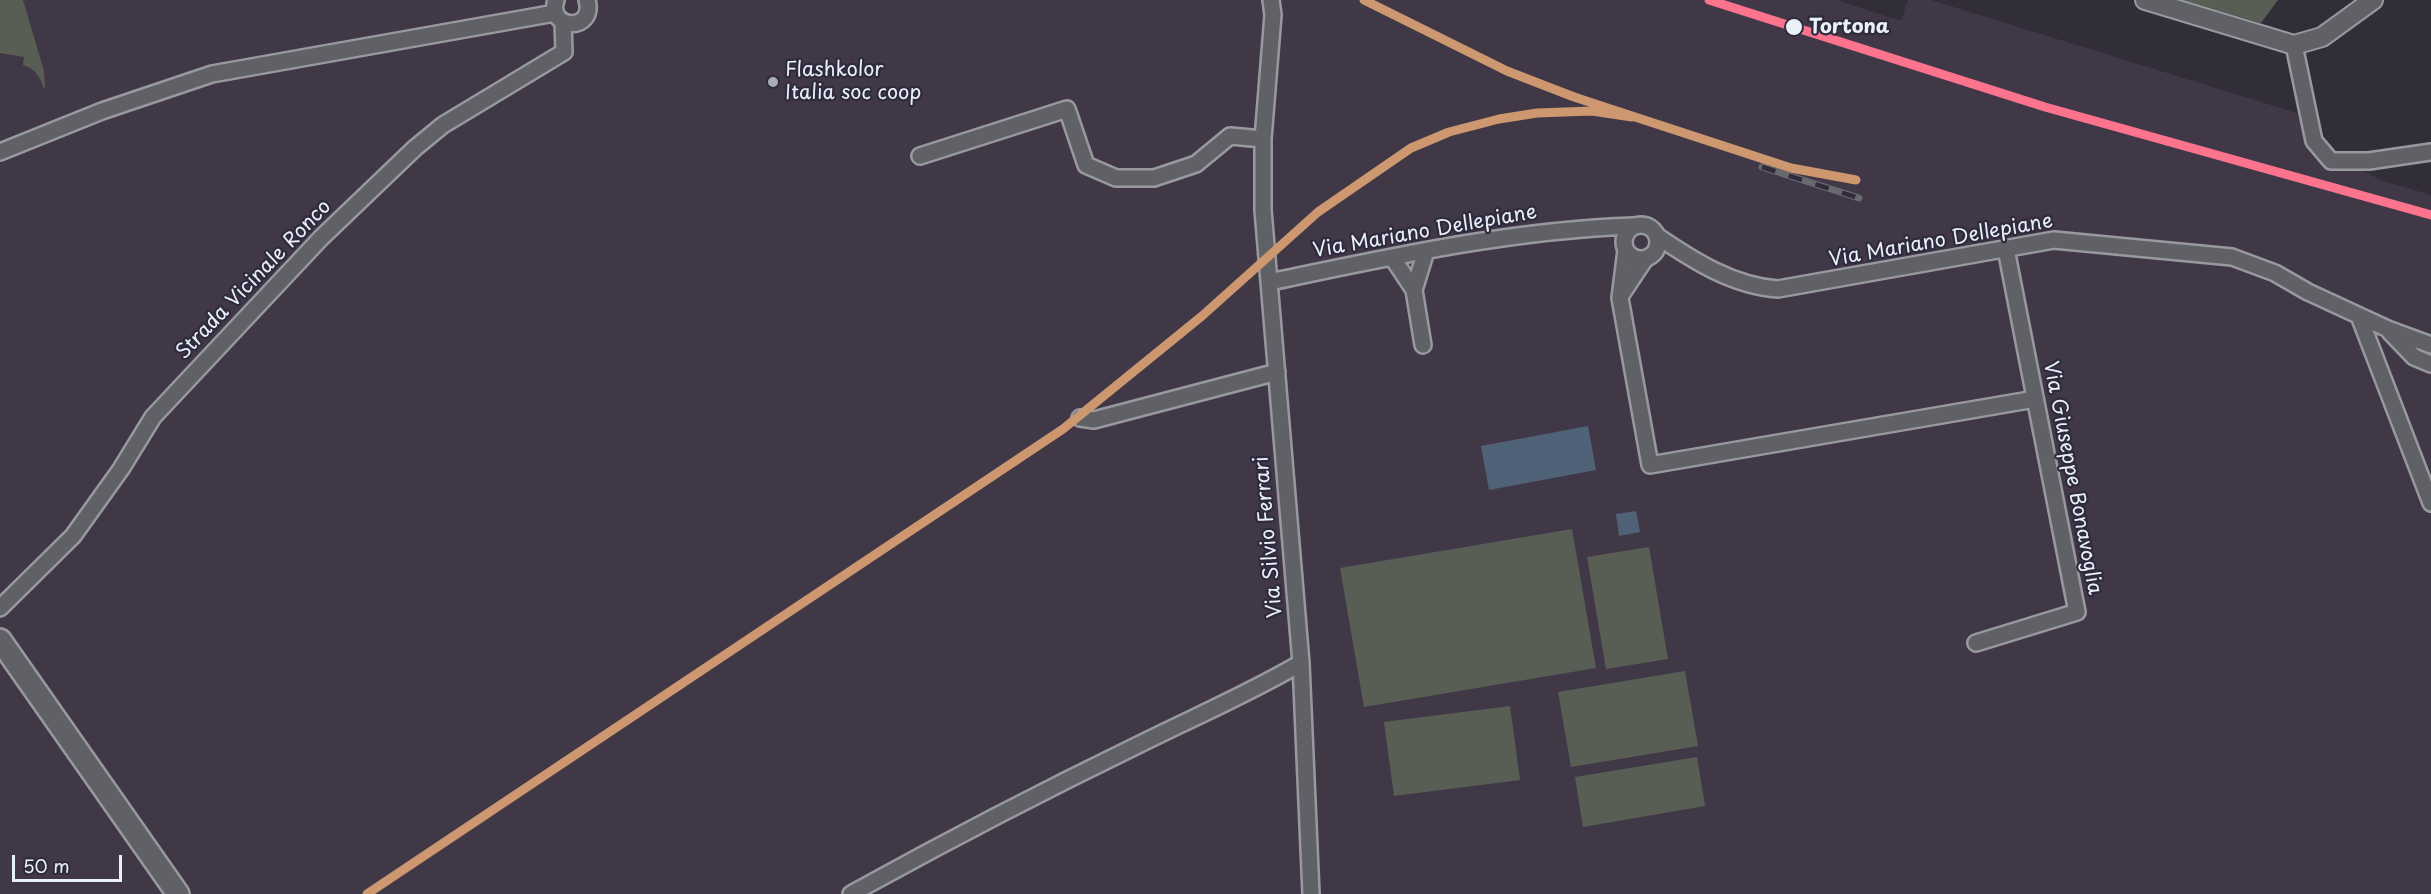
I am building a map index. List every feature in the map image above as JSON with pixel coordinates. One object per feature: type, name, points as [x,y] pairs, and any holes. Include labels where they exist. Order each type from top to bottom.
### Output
[{"type":"main road","points":[[0,640],[178,894]]},
{"type":"street","points":[[0,152],[102,111],[212,74],[558,12],[574,24],[582,21],[589,9],[588,0]]},
{"type":"street","name":"Via Silvio Ferrari","points":[[1271,0],[1273,15],[1263,139],[1263,210],[1300,663],[1311,894]]},
{"type":"street","points":[[2145,0],[2294,45],[2322,37],[2373,0]]},
{"type":"street","name":"Strada Vicinale Ronco","points":[[0,608],[73,536],[121,469],[153,417],[321,238],[415,148],[443,125],[564,52],[558,12]]},
{"type":"street","points":[[2294,45],[2314,141],[2331,161],[2369,161],[2431,152]]},
{"type":"street","points":[[920,156],[1067,109],[1086,165],[1116,178],[1154,177],[1196,164],[1230,136],[1263,139]]},
{"type":"street","name":"Via Mariano Dellepiane","points":[[1270,282],[1426,251],[1587,228],[1645,225],[1695,262],[1751,285],[1778,289],[2054,240],[2232,257],[2275,273],[2308,292],[2388,329],[2431,345]]},
{"type":"street","points":[[1634,226],[1625,234],[1620,298],[1650,465],[2035,399]]},
{"type":"street","name":"Via Mariano Dellepiane","points":[[1587,228],[1625,248],[1634,258],[1650,256],[1695,262]]},
{"type":"street","points":[[1620,298],[1650,256],[1658,242],[1657,236]]},
{"type":"street","name":"Via Giuseppe Bonavoglia","points":[[1976,643],[2077,612],[2006,249]]},
{"type":"street","points":[[1414,290],[1426,251]]},
{"type":"street","points":[[1392,257],[1414,290],[1423,345]]},
{"type":"street","points":[[2359,315],[2431,503]]},
{"type":"street","points":[[2388,329],[2414,357],[2431,364]]},
{"type":"street","points":[[1080,418],[1095,420],[1276,372]]},
{"type":"street","points":[[851,894],[1139,744],[1258,688],[1300,663]]},
{"type":"shaded area","points":[[0,0],[1837,0],[1901,21],[1908,0],[1931,0],[2303,115],[2317,160],[2344,169],[2357,167],[2380,180],[2431,195],[2431,894],[0,894]]},
{"type":"shaded area","points":[[0,0],[23,0],[44,71],[45,90],[35,72],[23,65],[24,57],[0,53]]},
{"type":"shaded area","points":[[2182,0],[2278,0],[2261,23]]},
{"type":"shaded area","points":[[1572,529],[1596,668],[1364,707],[1340,568]]},
{"type":"shaded area","points":[[1649,547],[1668,659],[1606,669],[1587,557]]},
{"type":"shaded area","points":[[1685,671],[1698,746],[1571,767],[1558,692]]},
{"type":"shaded area","points":[[1510,706],[1520,780],[1394,796],[1384,722]]},
{"type":"shaded area","points":[[1697,757],[1705,806],[1583,827],[1575,777]]},
{"type":"water","points":[[1588,426],[1596,470],[1489,490],[1481,446]]},
{"type":"water","points":[[1636,511],[1640,532],[1619,536],[1616,514]]},
{"type":"railway","points":[[1364,0],[1507,71],[1602,106]]},
{"type":"railway","points":[[367,894],[1063,429],[1202,316],[1318,212],[1411,148],[1449,132],[1499,119],[1537,113],[1592,111],[1632,117]]},
{"type":"railway","points":[[1625,114],[1791,168],[1856,180]]},
{"type":"railway","points":[[1762,167],[1859,198]]},
{"type":"transit line","points":[[1364,0],[1507,71],[1574,97],[1791,168],[1856,180]]},
{"type":"transit line","points":[[1709,0],[2045,107],[2431,215]]},
{"type":"transit line","points":[[367,894],[1063,429],[1202,316],[1318,212],[1411,148],[1449,132],[1499,119],[1537,113],[1592,111],[1632,117]]},
{"type":"place","name":"Tortona","points":[[1794,27]]},
{"type":"place","name":"Flashkolor Italia soc coop","points":[[773,82]]}]
